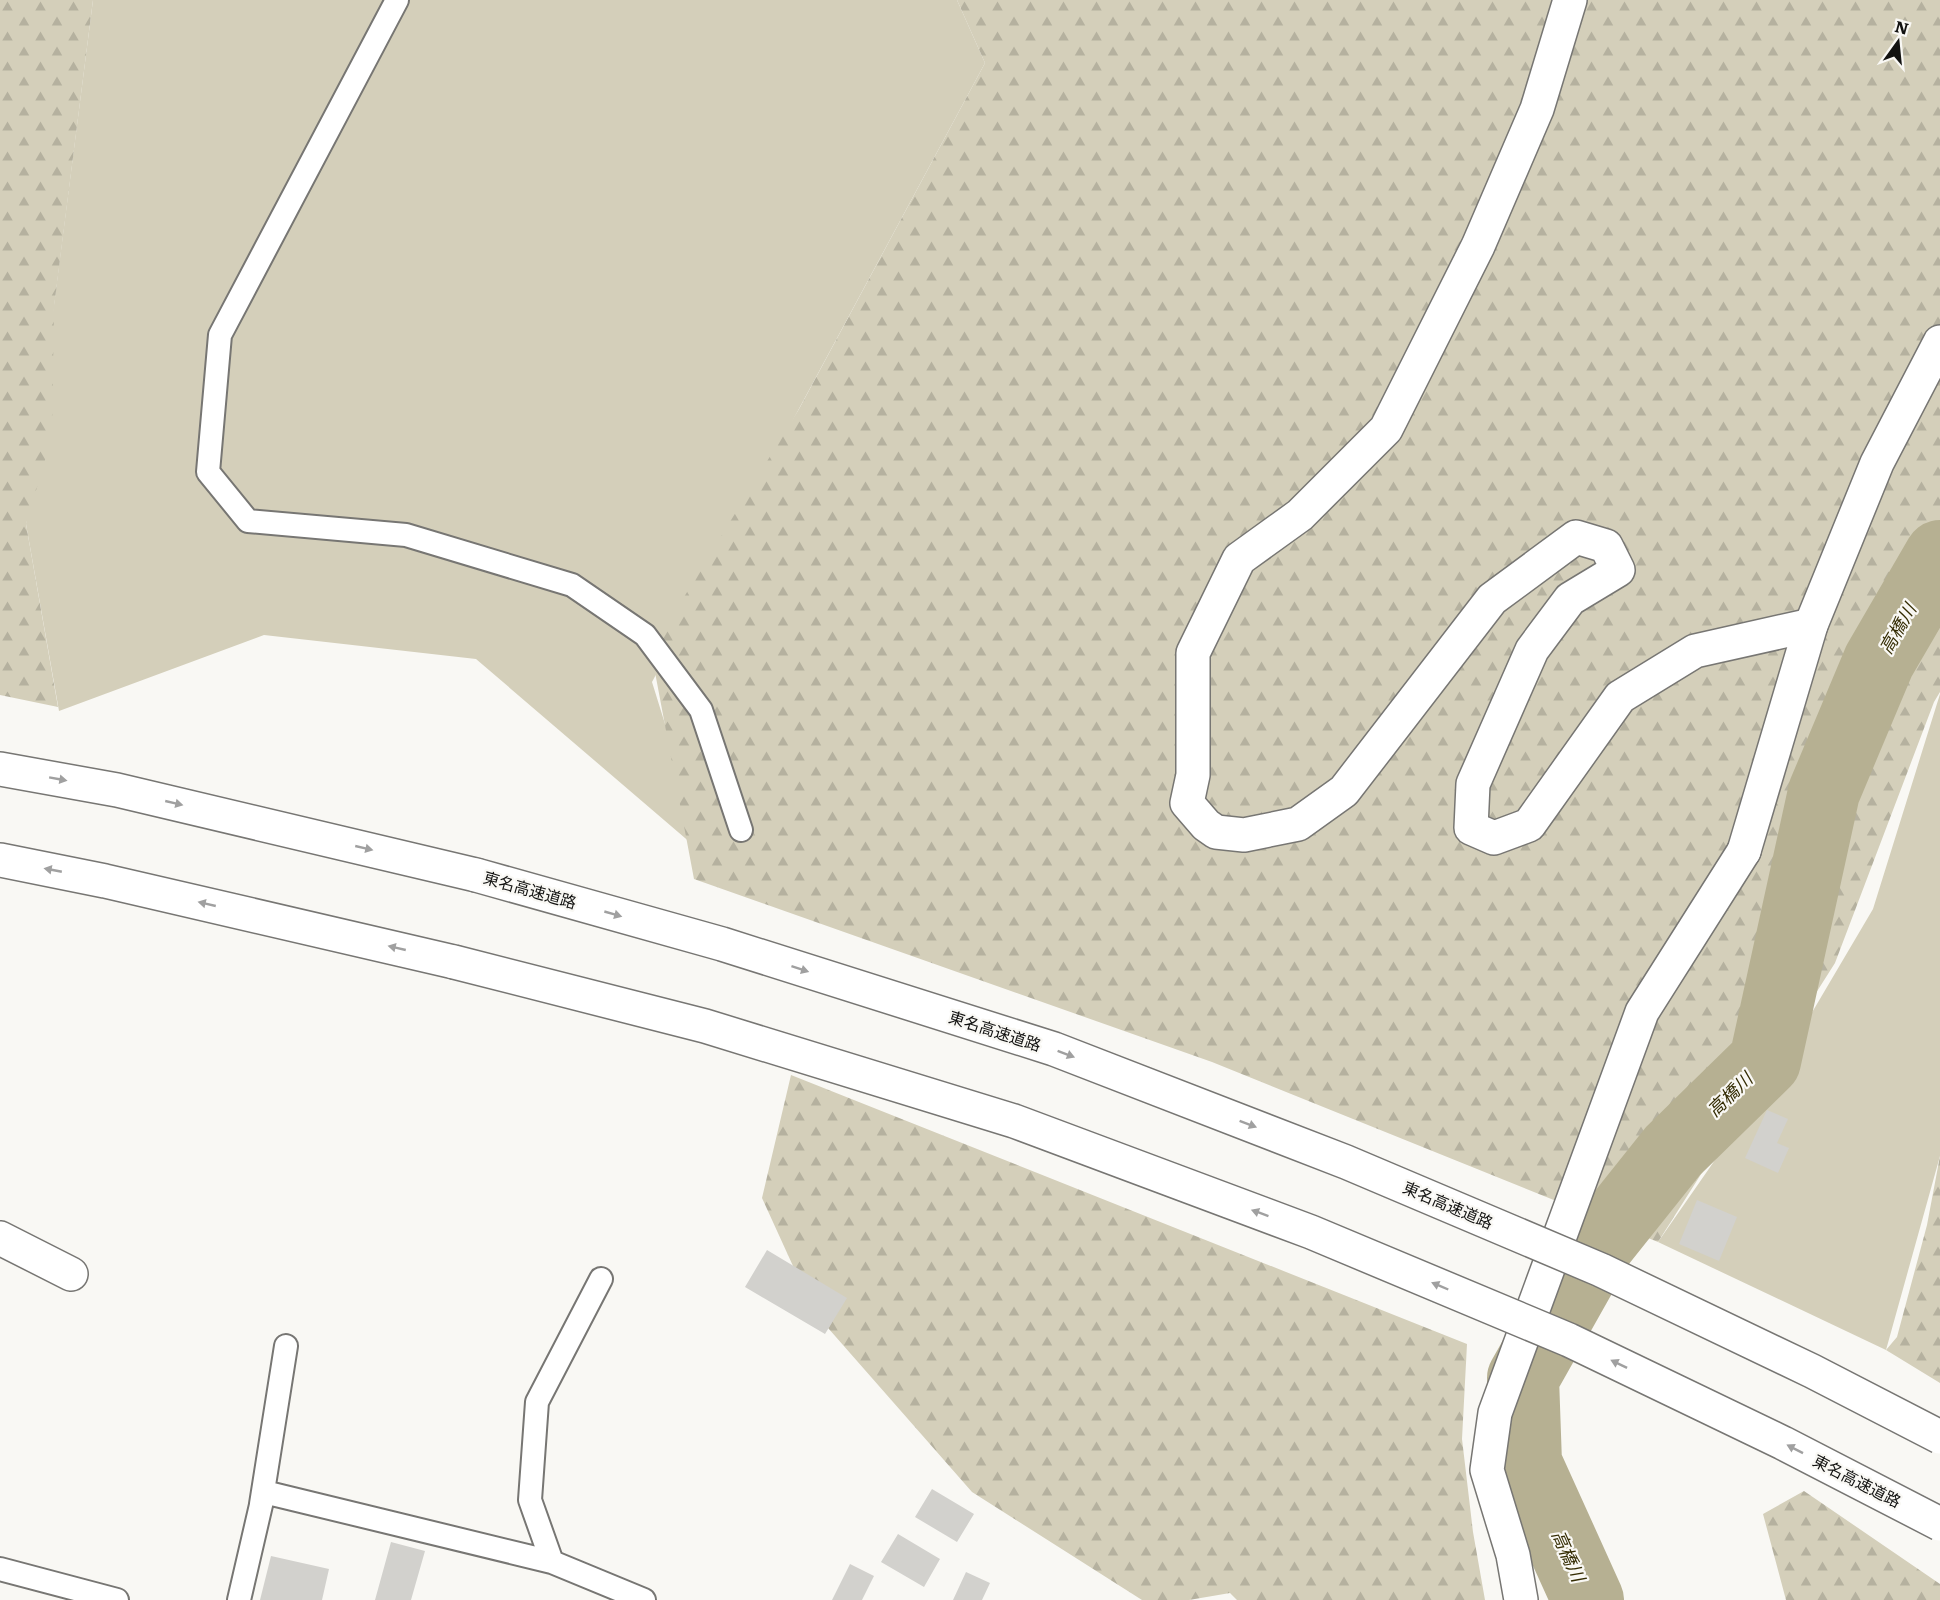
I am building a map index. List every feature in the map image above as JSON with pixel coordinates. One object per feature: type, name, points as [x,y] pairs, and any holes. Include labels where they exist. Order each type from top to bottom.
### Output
[{"type":"main road","points":[[1570,0],[1537,109],[1519,151],[1478,246],[1386,429],[1300,515],[1239,559],[1193,653],[1193,775],[1187,803],[1206,825],[1216,832],[1244,835],[1298,824],[1344,791],[1492,599],[1576,537],[1606,546],[1618,570],[1570,600],[1532,650],[1473,784],[1471,828],[1494,838],[1529,825],[1620,697],[1695,651],[1811,625]]},
{"type":"main road","points":[[1521,1600],[1513,1555],[1487,1470],[1495,1413],[1642,1012],[1744,851],[1811,625],[1877,463],[1940,342]]},
{"type":"main road","name":"東名高速道路","points":[[0,769],[117,789],[476,875],[722,944],[1076,1058],[1346,1162],[1601,1270],[1812,1371],[1940,1437]]},
{"type":"main road","name":"東名高速道路","points":[[0,860],[105,881],[454,962],[705,1026],[1014,1121],[1311,1232],[1569,1340],[1783,1443],[1940,1524]]},
{"type":"main road","points":[[0,1238],[71,1274]]},
{"type":"lane","points":[[397,0],[220,335],[208,472],[248,521],[406,535],[572,585],[645,635],[700,710],[741,830]]},
{"type":"lane","points":[[552,1562],[530,1500],[537,1402],[601,1279]]},
{"type":"lane","points":[[261,1504],[286,1346]]},
{"type":"lane","points":[[239,1600],[264,1492],[552,1562],[644,1600]]},
{"type":"lane","points":[[0,1569],[117,1600]]},
{"type":"green space","points":[[0,0],[93,0],[54,307],[52,437],[26,524],[58,707],[0,695]]},
{"type":"green space","points":[[93,0],[957,0],[985,63],[652,682],[706,856],[476,659],[264,635],[59,711],[26,524]]},
{"type":"green space","points":[[957,0],[1940,0],[1940,692],[1934,702],[1835,963],[1658,1242],[1212,1062],[694,879],[651,651],[799,409],[985,63]]},
{"type":"green space","points":[[1940,694],[1940,1156],[1886,1350],[1658,1242],[1781,1065],[1873,909]]},
{"type":"green space","points":[[791,1075],[1467,1344],[1462,1439],[1473,1532],[1485,1600],[1237,1600],[1230,1593],[1189,1600],[1142,1600],[972,1492],[814,1312],[762,1198]]},
{"type":"green space","points":[[1940,1156],[1940,1383],[1886,1350],[1897,1337],[1927,1225]]},
{"type":"green space","points":[[1804,1491],[1940,1584],[1940,1600],[1786,1600],[1763,1514]]},
{"type":"building","points":[[1767,1110],[1788,1119],[1777,1143],[1789,1148],[1778,1173],[1745,1158]]},
{"type":"building","points":[[1697,1200],[1737,1217],[1719,1261],[1679,1244]]},
{"type":"building","points":[[767,1250],[847,1298],[825,1334],[745,1287]]},
{"type":"building","points":[[932,1489],[974,1514],[957,1542],[915,1517]]},
{"type":"building","points":[[898,1534],[940,1559],[924,1587],[881,1562]]},
{"type":"building","points":[[391,1542],[425,1551],[411,1600],[375,1600]]},
{"type":"building","points":[[271,1556],[329,1569],[322,1600],[260,1600]]},
{"type":"building","points":[[850,1564],[874,1576],[862,1600],[832,1600]]},
{"type":"building","points":[[966,1572],[990,1583],[982,1600],[953,1600]]},
{"type":"waterway","name":"高橋川","points":[[1588,1600],[1526,1463],[1523,1378],[1598,1245],[1673,1151],[1765,1061],[1824,792],[1879,661],[1940,556]]}]
